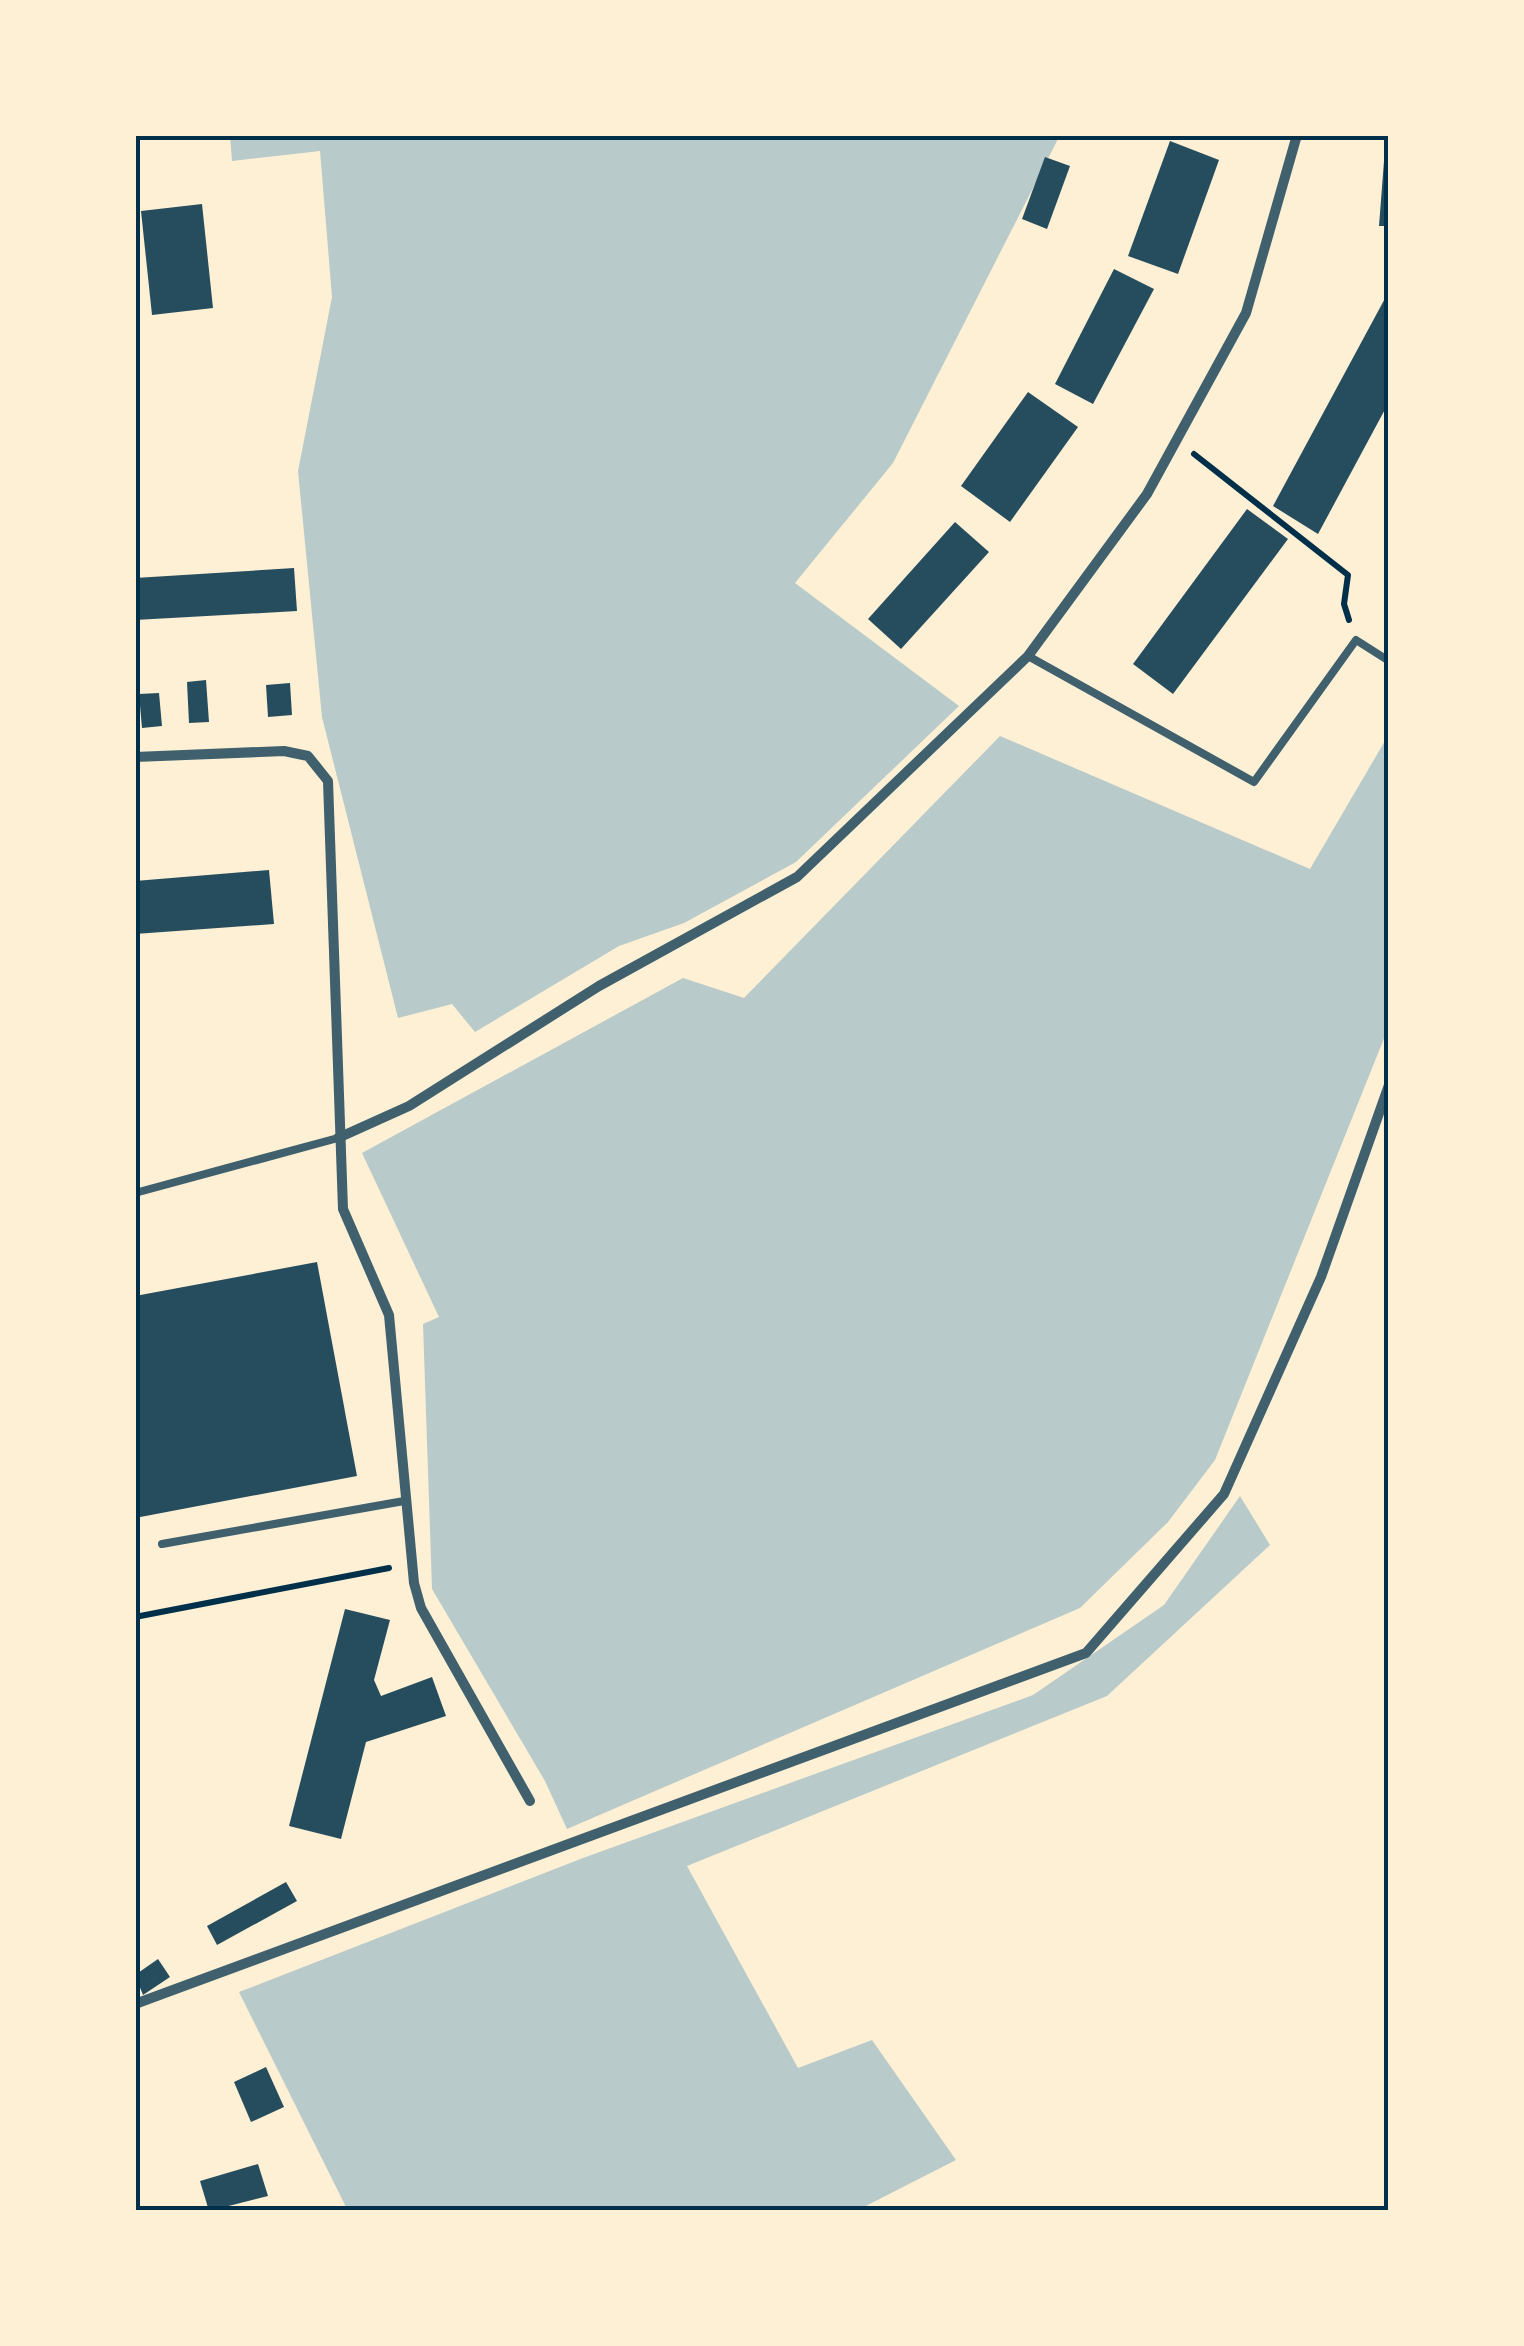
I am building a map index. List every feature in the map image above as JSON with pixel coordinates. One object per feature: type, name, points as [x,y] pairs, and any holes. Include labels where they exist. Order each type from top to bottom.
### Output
[{"type":"street","points":[[338,1138],[410,1106],[599,986],[797,877],[1028,656],[1147,494],[1246,312],[1298,135]]},
{"type":"street","points":[[135,757],[284,751],[308,756],[328,781],[343,1209],[389,1315],[404,1502],[420,1608],[530,1801]]},
{"type":"street","points":[[135,2004],[1086,1653],[1224,1494],[1321,1276],[1389,1085]]},
{"type":"lane","points":[[1028,656],[1254,782],[1356,640],[1389,661]]},
{"type":"lane","points":[[135,1193],[338,1138]]},
{"type":"lane","points":[[162,1544],[404,1502]]},
{"type":"path","points":[[1176,441],[1348,574],[1344,604],[1356,640]]},
{"type":"path","points":[[135,1617],[404,1565]]},
{"type":"shaded area","points":[[230,135],[1060,135],[893,463],[795,583],[959,706],[796,862],[684,923],[619,946],[475,1032],[452,1004],[398,1018],[322,717],[298,471],[332,297],[320,151],[232,161]]},
{"type":"shaded area","points":[[1389,734],[1389,1026],[1215,1460],[1168,1522],[1080,1608],[567,1829],[545,1781],[432,1589],[423,1324],[439,1317],[362,1153],[683,978],[744,998],[1000,736],[1310,869]]},
{"type":"shaded area","points":[[1240,1496],[1270,1545],[1107,1696],[687,1866],[798,2068],[872,2040],[956,2160],[856,2211],[348,2211],[239,1992],[583,1858],[1033,1695],[1164,1605]]},
{"type":"building","points":[[1386,135],[1389,226],[1379,226]]},
{"type":"building","points":[[1170,141],[1219,160],[1178,274],[1128,256]]},
{"type":"building","points":[[1045,157],[1070,166],[1047,229],[1022,219]]},
{"type":"building","points":[[202,204],[213,308],[152,315],[141,211]]},
{"type":"building","points":[[1114,269],[1154,289],[1093,404],[1055,384]]},
{"type":"building","points":[[1389,291],[1389,402],[1318,534],[1273,506]]},
{"type":"building","points":[[1028,392],[1078,427],[1010,522],[961,486]]},
{"type":"building","points":[[1247,509],[1288,539],[1173,694],[1133,664]]},
{"type":"building","points":[[955,522],[989,552],[901,649],[868,619]]},
{"type":"building","points":[[294,568],[297,611],[135,620],[135,578]]},
{"type":"building","points":[[206,680],[209,722],[189,723],[187,682]]},
{"type":"building","points":[[290,683],[292,715],[268,717],[266,685]]},
{"type":"building","points":[[159,693],[162,726],[142,728],[139,694]]},
{"type":"building","points":[[269,870],[274,924],[135,934],[135,881]]},
{"type":"building","points":[[317,1262],[357,1476],[135,1518],[135,1296]]},
{"type":"building","points":[[345,1609],[390,1620],[374,1680],[381,1696],[432,1677],[446,1716],[366,1742],[341,1839],[289,1826]]},
{"type":"building","points":[[286,1882],[297,1901],[217,1945],[207,1926]]},
{"type":"building","points":[[158,1959],[170,1977],[143,1995],[135,1975]]},
{"type":"building","points":[[266,2067],[284,2107],[251,2122],[234,2082]]},
{"type":"building","points":[[258,2164],[268,2196],[209,2211],[200,2181]]}]
